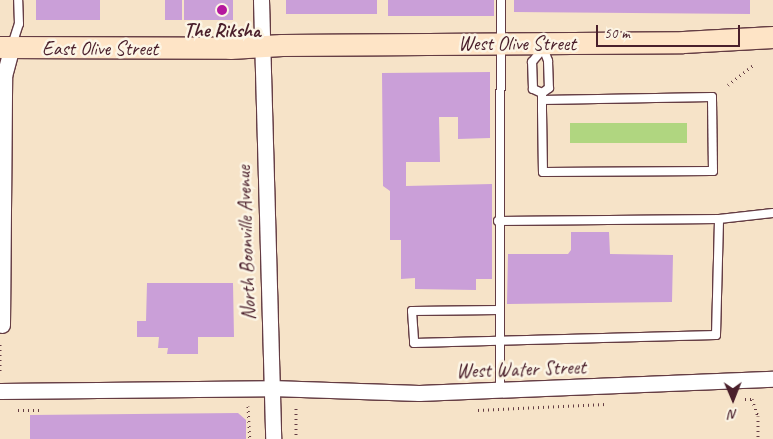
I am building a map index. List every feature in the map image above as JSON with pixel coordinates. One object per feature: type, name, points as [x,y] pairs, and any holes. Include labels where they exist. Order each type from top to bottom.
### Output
[{"type":"street","name":"North Boonville Avenue","points":[[261,0],[260,45],[273,439]]},
{"type":"street","name":"West Olive Street","points":[[260,45],[500,43],[542,46],[773,37]]},
{"type":"street","name":"East Olive Street","points":[[6,47],[230,48],[260,45]]},
{"type":"street","points":[[2,325],[4,76],[6,47]]},
{"type":"street","name":"West Water Street","points":[[0,391],[271,388],[419,393],[773,379]]},
{"type":"lane","points":[[6,47],[19,24],[18,0]]},
{"type":"lane","points":[[500,391],[498,221],[501,0]]},
{"type":"lane","points":[[542,46],[532,62],[533,89],[542,97],[712,98],[713,171],[543,172],[542,97],[548,88],[548,61],[542,46]]},
{"type":"lane","points":[[498,221],[719,219],[773,213]]},
{"type":"lane","points":[[499,310],[412,311],[414,343],[716,334],[719,219]]},
{"type":"path","points":[[728,85],[754,65]]},
{"type":"path","points":[[0,352],[0,371]]},
{"type":"path","points":[[735,398],[752,399],[758,416],[758,439]]},
{"type":"path","points":[[595,405],[614,404]]},
{"type":"path","points":[[250,406],[250,439]]},
{"type":"green space","points":[[570,123],[687,123],[687,143],[570,143]]},
{"type":"building","points":[[36,0],[100,0],[100,20],[36,20]]},
{"type":"building","points":[[165,0],[182,0],[182,20],[165,20]]},
{"type":"building","points":[[184,0],[233,0],[233,20],[184,20]]},
{"type":"building","points":[[286,0],[377,0],[377,14],[286,14]]},
{"type":"building","points":[[388,0],[494,0],[494,16],[388,16]]},
{"type":"building","points":[[514,0],[750,0],[750,14],[514,12]]},
{"type":"building","points":[[490,72],[490,138],[458,139],[458,117],[439,117],[440,162],[406,162],[406,186],[492,184],[492,279],[476,279],[476,290],[415,289],[415,278],[401,279],[401,240],[390,240],[390,191],[383,186],[382,73]]},
{"type":"building","points":[[571,232],[609,232],[610,254],[673,255],[672,302],[507,304],[508,254],[568,254],[571,250]]},
{"type":"building","points":[[147,283],[233,283],[234,337],[198,337],[198,354],[167,354],[168,348],[158,348],[159,337],[137,337],[137,321],[146,321]]},
{"type":"building","points":[[238,413],[246,420],[246,439],[30,439],[30,415]]},
{"type":"place","name":"The Riksha","points":[[222,10]]}]
